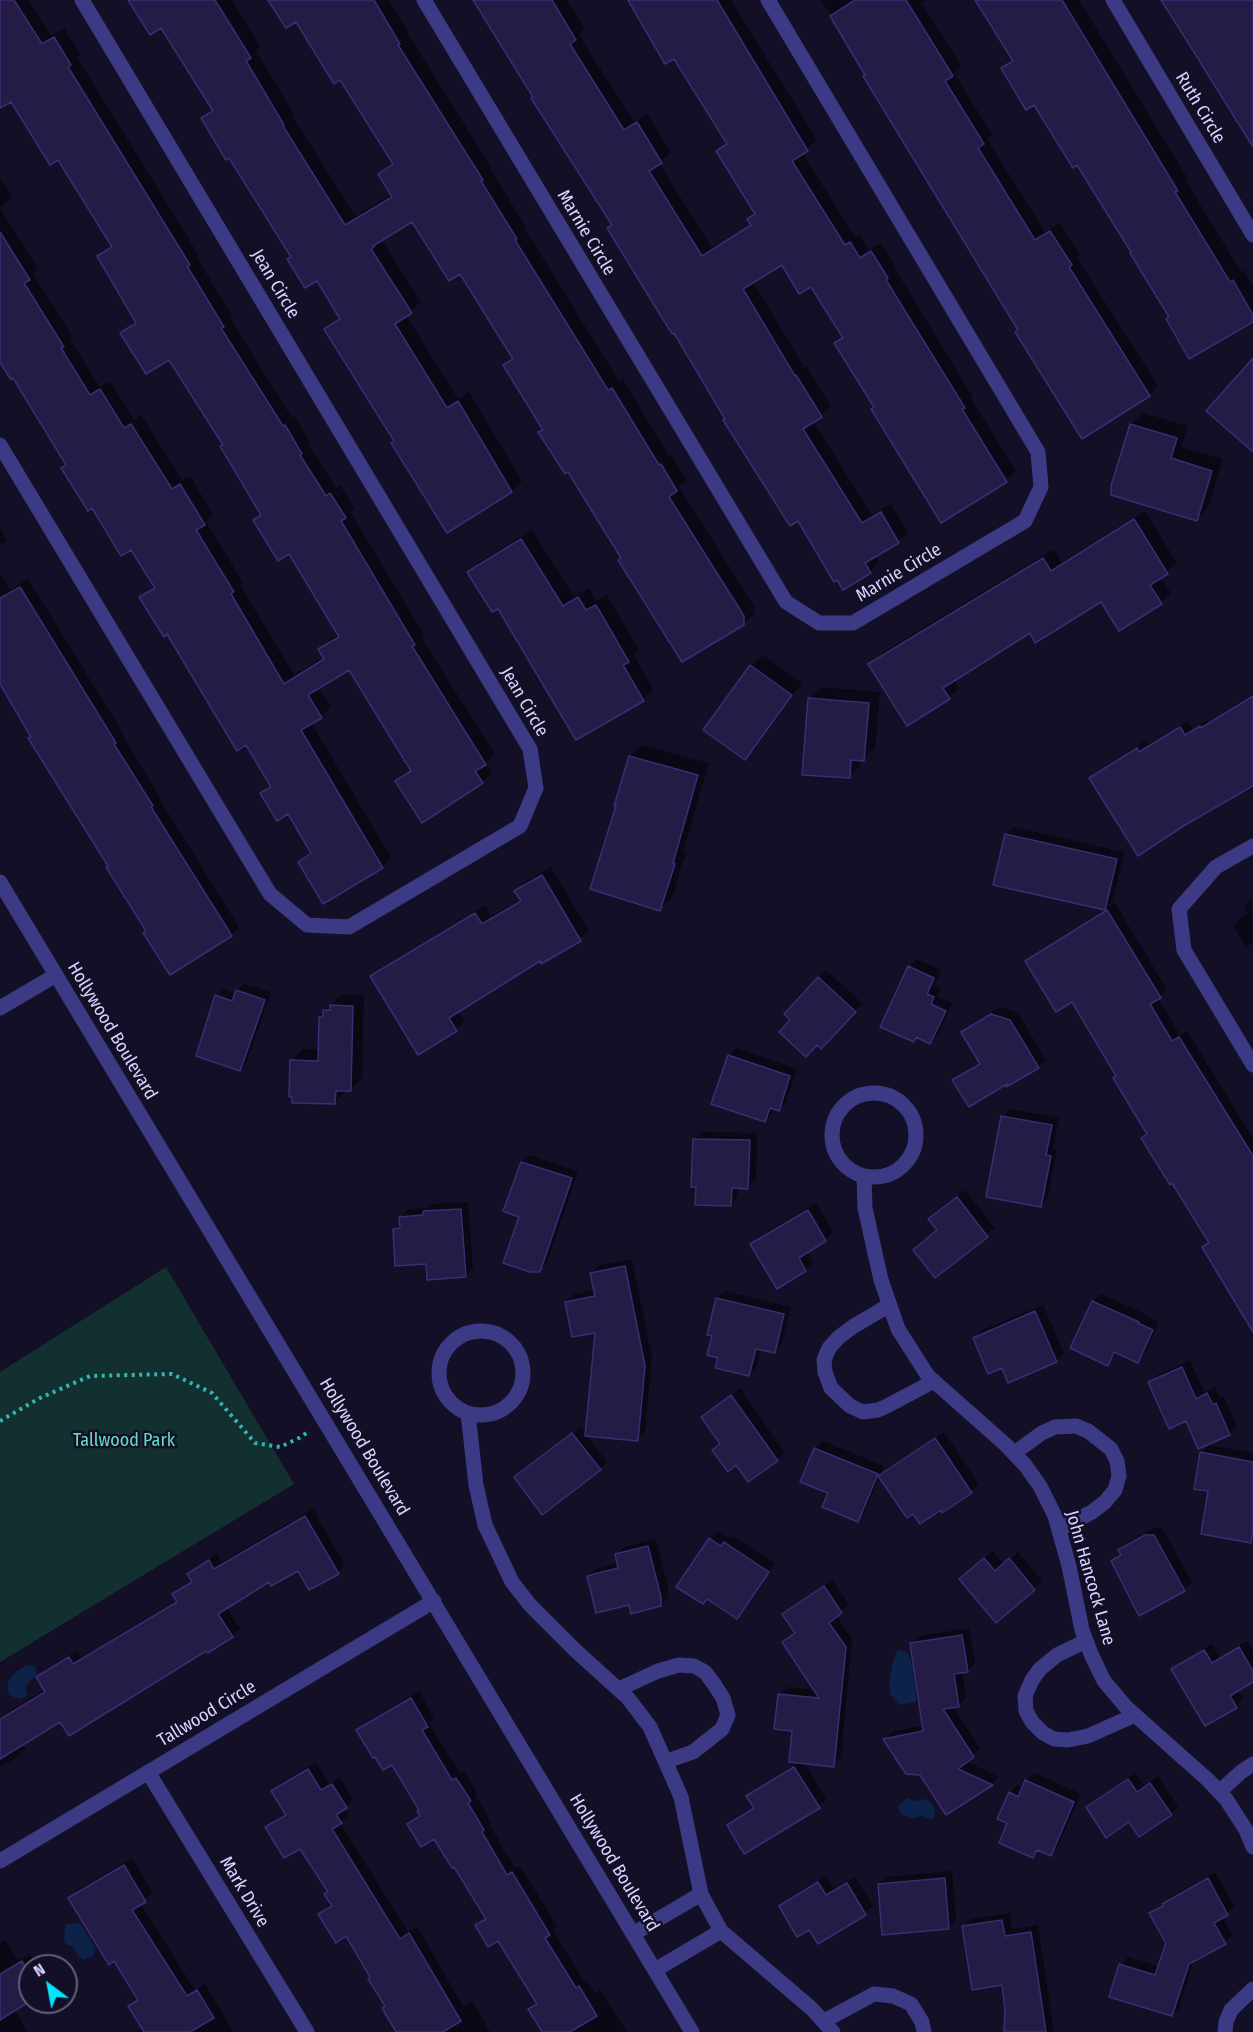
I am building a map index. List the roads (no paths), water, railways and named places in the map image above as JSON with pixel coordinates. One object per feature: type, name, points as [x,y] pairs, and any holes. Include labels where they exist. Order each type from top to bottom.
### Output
[{"type":"street","name":"Jean Circle","points":[[0,445],[270,894],[307,925],[349,927],[520,826],[536,788],[530,749],[82,0]]},
{"type":"street","name":"Marnie Circle","points":[[424,0],[786,602],[819,623],[853,623],[1025,520],[1041,487],[1038,452],[768,0]]},
{"type":"street","name":"Ruth Circle","points":[[1113,0],[1253,235]]},
{"type":"street","points":[[1253,846],[1216,867],[1179,909],[1184,950],[1253,1065]]},
{"type":"street","name":"Hollywood Boulevard","points":[[0,882],[692,2032]]},
{"type":"street","points":[[0,1008],[56,975]]},
{"type":"street","points":[[876,1093],[889,1095],[900,1101],[914,1120],[915,1143],[905,1163],[896,1170],[875,1177],[864,1176],[853,1172],[836,1155],[832,1143],[835,1118],[842,1107],[858,1096],[876,1093]]},
{"type":"street","name":"John Hancock Lane","points":[[864,1176],[865,1208],[888,1306],[898,1329],[928,1376],[1014,1453],[1040,1486],[1055,1516],[1086,1641],[1104,1681],[1135,1715],[1226,1799],[1246,1830],[1253,1847]]},
{"type":"street","points":[[888,1306],[854,1326],[829,1348],[824,1360],[825,1372],[831,1388],[850,1406],[863,1412],[878,1410],[934,1381]]},
{"type":"street","points":[[484,1330],[496,1333],[513,1344],[521,1358],[523,1380],[519,1392],[504,1408],[494,1413],[482,1415],[468,1413],[452,1403],[444,1392],[439,1368],[442,1356],[449,1345],[459,1337],[484,1330]]},
{"type":"street","points":[[468,1413],[476,1485],[485,1525],[512,1582],[530,1605],[576,1651],[620,1689],[650,1727],[681,1797],[701,1894],[721,1931],[828,2027],[873,1994],[893,1996],[911,2004],[922,2022],[924,2032]]},
{"type":"street","points":[[1014,1453],[1055,1426],[1076,1426],[1088,1431],[1111,1449],[1117,1461],[1119,1476],[1115,1490],[1092,1512],[1059,1529]]},
{"type":"street","name":"Tallwood Circle","points":[[0,1861],[434,1601]]},
{"type":"street","points":[[1086,1641],[1057,1655],[1040,1669],[1032,1680],[1025,1696],[1026,1711],[1032,1722],[1043,1733],[1054,1739],[1068,1740],[1088,1736],[1135,1715]]},
{"type":"street","points":[[620,1689],[658,1671],[679,1665],[694,1666],[705,1672],[714,1684],[723,1698],[728,1715],[722,1729],[693,1752],[667,1761]]},
{"type":"street","points":[[1219,1792],[1253,1764]]},
{"type":"street","name":"Mark Drive","points":[[148,1772],[307,2032]]},
{"type":"street","points":[[633,1934],[701,1894]]},
{"type":"street","points":[[655,1970],[721,1931]]},
{"type":"street","points":[[1225,2032],[1231,2010],[1253,1989]]},
{"type":"water","points":[[897,1651],[908,1653],[912,1664],[916,1702],[899,1705],[890,1694],[889,1684],[893,1660]]},
{"type":"water","points":[[27,1665],[35,1666],[37,1674],[25,1686],[28,1696],[20,1699],[9,1694],[7,1687],[9,1680],[17,1671]]},
{"type":"water","points":[[908,1798],[914,1801],[925,1799],[929,1801],[934,1807],[935,1817],[932,1819],[922,1816],[913,1818],[902,1815],[897,1806]]},
{"type":"water","points":[[80,1923],[96,1949],[93,1956],[84,1960],[79,1957],[72,1946],[66,1945],[65,1926]]},
{"type":"park label","name":"Tallwood Park","points":[[124,1441]]}]
